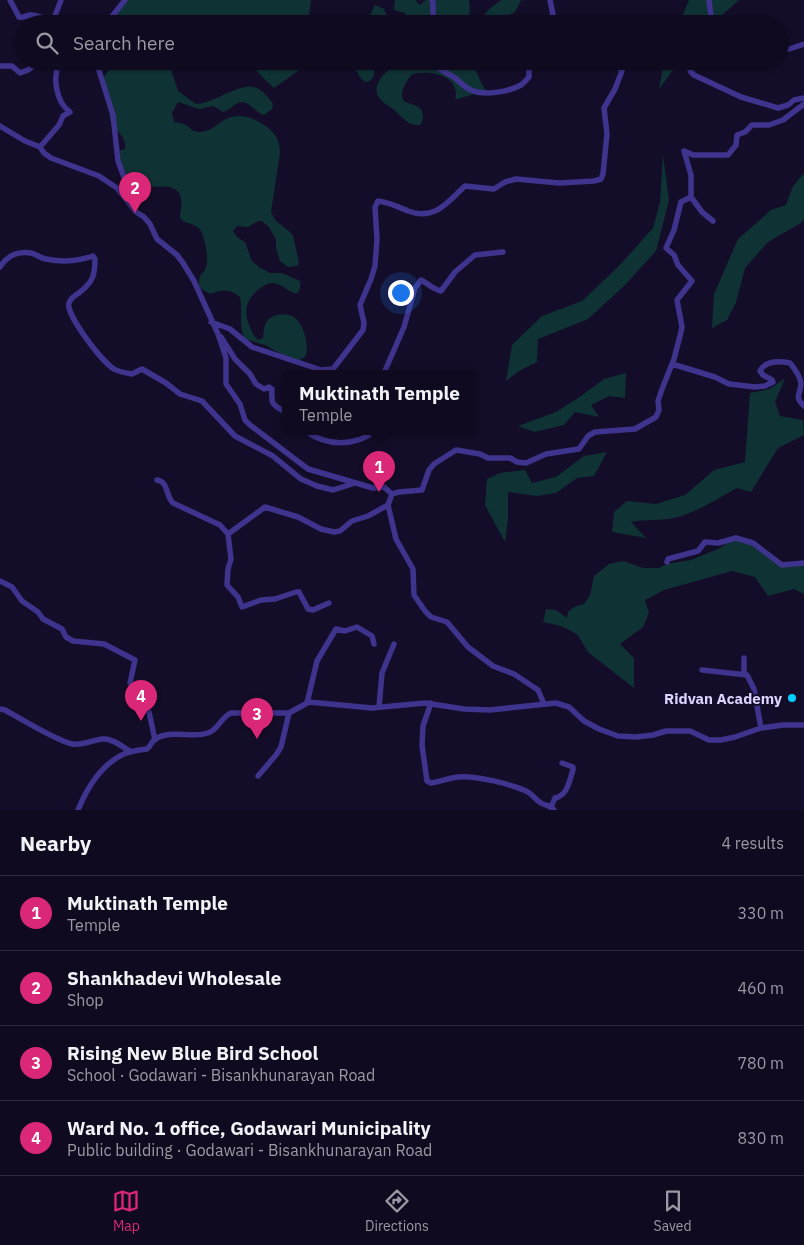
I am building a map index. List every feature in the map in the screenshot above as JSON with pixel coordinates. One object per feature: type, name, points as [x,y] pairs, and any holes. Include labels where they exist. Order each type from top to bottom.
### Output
[{"type":"street","points":[[10,0],[18,15]]},
{"type":"street","points":[[56,15],[61,0]]},
{"type":"street","points":[[113,15],[124,0]]},
{"type":"street","points":[[432,0],[433,15]]},
{"type":"street","points":[[550,0],[553,15]]},
{"type":"street","points":[[709,0],[711,15]]},
{"type":"street","points":[[789,49],[804,44]]},
{"type":"street","points":[[0,66],[12,66],[15,69]]},
{"type":"street","points":[[17,70],[20,73],[28,70]]},
{"type":"street","points":[[40,148],[63,116],[70,112],[61,103],[56,87],[57,70]]},
{"type":"street","points":[[99,70],[113,115],[118,161],[136,212]]},
{"type":"street","points":[[441,70],[454,77],[462,85],[482,93],[492,93],[522,85],[529,77],[529,70]]},
{"type":"street","points":[[333,370],[363,330],[364,322],[360,305],[372,279],[375,266],[377,239],[375,207],[378,201],[412,212],[434,212],[440,210],[465,186],[494,189],[504,182],[516,179],[558,183],[601,179],[606,134],[604,108],[615,89],[621,70]]},
{"type":"street","points":[[690,70],[694,75],[741,97],[778,108],[788,105],[794,100],[804,98]]},
{"type":"street","points":[[713,221],[702,212],[691,197],[691,175],[684,151],[694,155],[728,155],[736,145],[737,135],[745,132],[752,125],[769,125],[783,120],[804,104]]},
{"type":"street","points":[[0,126],[40,148],[50,158],[99,176],[117,188],[136,212],[150,224],[157,239],[177,255],[194,281],[218,334],[226,358],[226,384],[240,404],[245,420],[250,425],[308,469],[373,488],[384,487],[392,494]]},
{"type":"street","points":[[392,494],[422,490],[429,470],[434,464],[456,450],[480,454],[488,458],[510,458],[517,462],[526,463],[546,454],[578,449],[588,436],[595,432],[635,429],[656,417],[659,410],[658,401],[672,364],[682,327],[676,300],[692,282],[678,266],[676,258],[666,245],[674,230],[681,202],[691,197]]},
{"type":"street","points":[[385,370],[404,327],[414,288],[420,280],[427,283],[433,290],[441,291],[455,272],[475,255],[503,252]]},
{"type":"street","points":[[0,267],[5,259],[20,254],[31,253],[44,259],[65,260],[85,259],[93,256],[96,259],[95,275],[74,296],[69,303],[68,309],[82,334],[113,369],[132,374],[142,369],[180,394],[202,401],[235,436],[272,456],[301,479],[317,486],[334,490],[355,483]]},
{"type":"street","points":[[211,322],[230,329],[252,347],[321,370]]},
{"type":"street","points":[[218,334],[226,342],[235,359],[250,374],[256,384],[264,389],[269,387],[272,389],[272,402],[274,406],[282,410]]},
{"type":"street","points":[[672,364],[714,377],[729,384],[755,387],[765,386],[773,382],[768,376],[763,375],[760,371],[762,368],[771,363],[790,363],[802,382],[798,396],[799,401],[804,406]]},
{"type":"street","points":[[312,435],[334,443],[346,443],[368,435]]},
{"type":"street","points":[[157,480],[162,481],[166,485],[168,498],[173,503],[220,525],[228,534],[231,559],[228,569],[228,585],[238,597],[242,607],[261,600],[275,599],[299,592],[308,609],[313,610],[329,603]]},
{"type":"street","points":[[392,494],[388,505],[396,539],[413,569],[414,595],[424,612],[431,617],[447,622],[468,647],[493,666],[514,674],[538,690],[544,704]]},
{"type":"street","points":[[228,534],[265,506],[298,517],[321,529],[334,532],[340,531],[352,520],[368,516],[388,505]]},
{"type":"street","points":[[667,562],[668,559],[698,551],[705,542],[718,543],[736,538],[753,544],[782,565],[804,563]]},
{"type":"street","points":[[0,580],[12,587],[22,602],[38,612],[43,619],[62,629],[66,636],[73,641],[104,644],[135,660],[130,683],[149,712],[155,740]]},
{"type":"street","points":[[78,810],[95,779],[113,761],[124,754],[147,749],[155,740],[172,734],[209,733],[219,726],[225,716],[231,713],[290,713],[296,711],[307,703],[317,661],[336,629],[345,631],[357,628],[372,636],[374,644]]},
{"type":"street","points":[[379,707],[382,673],[394,644]]},
{"type":"street","points":[[744,658],[744,674]]},
{"type":"street","points":[[702,670],[747,674],[754,689],[761,728]]},
{"type":"street","points":[[307,703],[365,708],[430,703],[464,709],[490,710],[544,704],[564,705],[572,709],[584,721],[599,729],[610,734],[626,737],[653,735],[666,731],[690,731],[709,740],[721,740],[761,728],[804,724]]},
{"type":"street","points":[[430,703],[423,726],[422,745],[427,781],[431,783],[458,777],[483,779],[525,790],[532,794],[539,803],[553,808],[556,798],[563,794],[569,785],[573,767],[562,763]]},
{"type":"street","points":[[0,709],[6,710],[71,744],[83,744],[104,738],[131,752]]},
{"type":"street","points":[[258,776],[276,755],[290,713]]},
{"type":"green space","points":[[124,0],[311,0],[309,15],[112,15]]},
{"type":"green space","points":[[395,0],[416,0],[420,5],[426,0],[469,0],[470,11],[469,15],[406,15],[405,13],[394,10]]},
{"type":"green space","points":[[501,0],[521,0],[515,12],[509,15],[485,15]]},
{"type":"green space","points":[[689,0],[739,0],[722,15],[683,15]]},
{"type":"green space","points":[[375,5],[384,9],[387,15],[370,15]]},
{"type":"green space","points":[[108,70],[171,70],[178,91],[196,104],[240,88],[251,87],[262,91],[273,104],[272,109],[264,115],[242,102],[223,112],[213,106],[199,109],[178,102],[172,113],[174,122],[185,124],[197,132],[208,130],[236,116],[248,117],[267,127],[277,138],[280,153],[271,212],[275,220],[293,236],[299,262],[297,266],[288,267],[280,261],[276,240],[269,227],[262,221],[258,221],[248,227],[237,226],[233,231],[237,237],[245,242],[252,261],[259,267],[270,273],[282,273],[300,281],[298,293],[273,283],[259,289],[251,297],[246,311],[253,334],[258,340],[263,338],[265,325],[268,320],[278,315],[291,315],[298,321],[303,330],[307,347],[305,357],[299,360],[283,355],[265,345],[245,339],[241,324],[240,297],[233,292],[226,291],[211,294],[201,288],[199,280],[207,264],[202,233],[198,227],[180,218],[181,198],[176,190],[170,187],[138,187],[124,181],[119,151],[125,149],[125,142],[112,127],[102,80]]},
{"type":"green space","points":[[256,70],[299,70],[274,88]]},
{"type":"green space","points":[[356,70],[374,70],[374,76],[370,81],[365,82]]},
{"type":"green space","points":[[388,70],[475,70],[486,90],[455,100],[456,92],[453,85],[442,76],[426,73],[411,75],[403,89],[402,96],[405,102],[422,110],[422,121],[420,125],[416,125],[406,120],[381,100],[377,94],[378,82]]},
{"type":"green space","points":[[662,70],[673,70],[659,89]]},
{"type":"green space","points":[[663,155],[669,200],[656,251],[623,287],[588,319],[538,339],[537,362],[519,371],[506,381],[512,345],[542,316],[582,301],[619,266],[653,228],[660,202]]},
{"type":"green space","points":[[804,173],[804,219],[801,223],[768,242],[745,268],[736,302],[727,320],[712,328],[714,294],[738,239],[771,210],[786,205],[793,186]]},
{"type":"green space","points":[[626,373],[625,398],[609,396],[591,405],[599,417],[575,412],[564,425],[534,432],[518,426],[556,412],[604,379]]},
{"type":"green space","points":[[785,378],[775,402],[780,416],[803,420],[804,435],[778,448],[751,492],[737,488],[682,516],[631,522],[646,538],[612,532],[614,512],[627,501],[656,504],[685,495],[714,470],[745,462],[750,393],[770,389]]},
{"type":"green space","points":[[607,452],[594,476],[577,478],[556,493],[537,496],[508,492],[508,519],[505,542],[485,505],[487,479],[500,473],[525,470],[532,483],[556,477],[584,456]]},
{"type":"green space","points":[[730,541],[754,545],[779,565],[804,566],[804,594],[794,589],[768,596],[755,577],[732,571],[664,590],[645,600],[649,613],[643,627],[620,644],[634,658],[634,688],[588,652],[577,634],[561,626],[543,622],[546,609],[556,610],[567,618],[568,612],[574,607],[584,604],[590,595],[594,576],[609,564],[623,561],[643,568],[659,568],[667,564],[691,560],[720,548]]},
{"type":"place","name":"Shankhadevi Wholesale","points":[[135,213]]},
{"type":"place","name":"Muktinath Temple","points":[[379,492]]},
{"type":"place","name":"Ridvan Academy","points":[[792,698]]},
{"type":"place","name":"Ward No. 1 office, Godawari Municipality","points":[[141,721]]},
{"type":"place","name":"Rising New Blue Bird School","points":[[257,739]]}]
